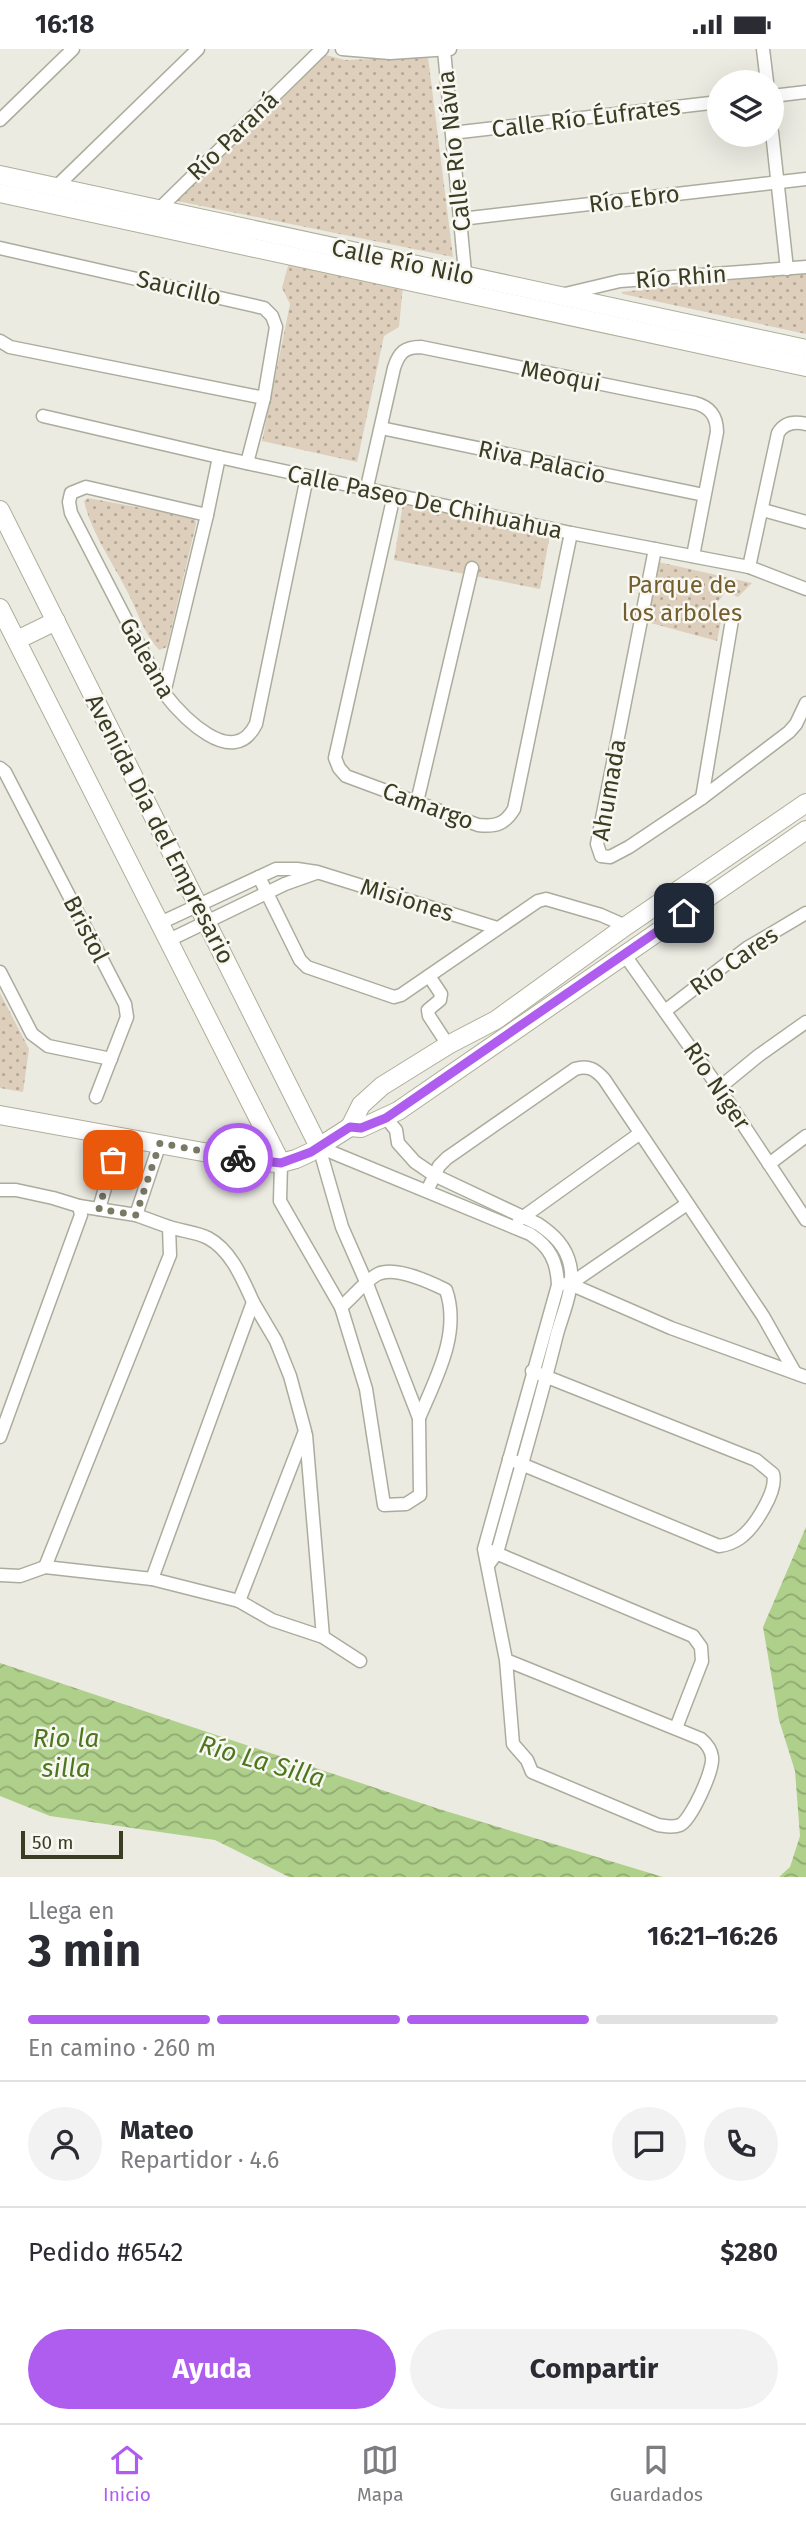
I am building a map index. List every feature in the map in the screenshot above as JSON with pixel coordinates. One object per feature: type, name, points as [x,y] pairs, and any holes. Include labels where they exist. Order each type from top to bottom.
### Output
[{"type":"street","points":[[0,120],[73,49]]},
{"type":"street","points":[[56,187],[198,49]]},
{"type":"street","name":"Río Paraná","points":[[144,224],[322,49]]},
{"type":"street","points":[[342,49],[390,53],[450,49]]},
{"type":"street","points":[[763,49],[766,70]]},
{"type":"street","name":"Calle Río Návia","points":[[444,50],[467,285]]},
{"type":"street","points":[[784,95],[806,92]]},
{"type":"street","name":"Calle Río Éufrates","points":[[452,133],[707,103]]},
{"type":"street","points":[[774,147],[787,269]]},
{"type":"street","name":"Calle Río Nilo","points":[[0,175],[159,208],[806,367]]},
{"type":"street","name":"Río Ebro","points":[[461,219],[806,179]]},
{"type":"street","name":"Calle Río Nilo","points":[[0,193],[144,224],[467,285],[558,296],[806,349]]},
{"type":"street","name":"Saucillo","points":[[0,248],[264,308],[272,316],[276,327],[264,398],[247,463]]},
{"type":"street","name":"Río Rhin","points":[[558,296],[620,281],[806,267]]},
{"type":"street","points":[[0,341],[10,347],[264,398]]},
{"type":"street","name":"Meoqui","points":[[367,487],[396,359],[400,353],[414,347],[695,403],[714,414],[717,425],[693,556]]},
{"type":"street","name":"Calle Paseo De Chihuahua","points":[[43,416],[307,477],[367,487],[571,533],[749,567],[806,589]]},
{"type":"street","points":[[749,567],[778,433],[788,423],[806,424]]},
{"type":"street","name":"Riva Palacio","points":[[381,428],[704,495]]},
{"type":"street","points":[[164,693],[208,515],[219,457]]},
{"type":"street","name":"Galeana","points":[[208,515],[86,487],[71,493],[69,502],[71,513],[164,693],[180,713],[208,736],[233,741],[252,732],[256,724],[307,477]]},
{"type":"street","name":"Camargo","points":[[394,495],[335,758],[346,776],[478,825],[500,825],[514,809],[571,533]]},
{"type":"street","name":"Avenida Día del Empresario","points":[[0,510],[319,1147]]},
{"type":"street","points":[[762,510],[806,522]]},
{"type":"street","name":"Ahumada","points":[[655,549],[597,844],[598,853],[605,857],[615,855],[702,798],[789,732],[806,703]]},
{"type":"street","points":[[417,802],[472,568]]},
{"type":"street","name":"Avenida Día del Empresario","points":[[0,608],[281,1163]]},
{"type":"street","points":[[702,798],[732,620]]},
{"type":"street","points":[[17,640],[56,621]]},
{"type":"street","name":"Bristol","points":[[0,768],[5,772],[125,1005],[127,1017],[96,1097]]},
{"type":"street","points":[[0,1115],[258,1162],[281,1163],[296,1159],[350,1127],[361,1105],[370,1095],[448,1045],[496,1020],[626,926],[806,803]]},
{"type":"street","points":[[350,1127],[361,1128],[386,1118],[806,831]]},
{"type":"street","points":[[731,855],[744,872]]},
{"type":"street","name":"Misiones","points":[[158,924],[276,869],[297,869],[317,872],[497,928]]},
{"type":"street","points":[[167,941],[317,872]]},
{"type":"street","points":[[259,877],[300,960],[307,967],[394,997],[401,995],[538,901],[546,899],[601,915],[626,926]]},
{"type":"street","name":"Río Cares","points":[[665,1011],[747,948],[806,913]]},
{"type":"street","name":"Río Níger","points":[[624,954],[719,1088],[806,1220]]},
{"type":"street","points":[[0,972],[32,1034],[40,1042],[111,1059]]},
{"type":"street","points":[[429,976],[441,994],[440,1000],[428,1010],[429,1016],[448,1045]]},
{"type":"street","points":[[719,1088],[806,1022]]},
{"type":"street","points":[[428,1191],[434,1175],[447,1158],[567,1074],[580,1067],[587,1067],[598,1073],[800,1374]]},
{"type":"street","points":[[386,1118],[396,1130],[398,1143],[406,1153],[434,1175],[523,1216],[553,1234],[564,1248],[571,1266],[532,1371],[515,1462],[488,1565],[506,1660],[513,1744],[527,1760],[532,1772],[658,1825],[680,1825],[690,1817],[712,1766],[709,1746],[701,1739],[506,1660]]},
{"type":"street","points":[[511,1227],[639,1134]]},
{"type":"street","points":[[99,1209],[120,1135]]},
{"type":"street","points":[[769,1164],[806,1136]]},
{"type":"street","points":[[136,1215],[160,1143]]},
{"type":"street","points":[[319,1147],[511,1227],[542,1242],[551,1252],[564,1285],[547,1375],[515,1462]]},
{"type":"street","points":[[281,1163],[279,1201],[341,1307],[366,1389],[384,1505],[406,1504],[420,1495],[419,1418],[342,1227],[319,1147]]},
{"type":"street","points":[[0,1190],[16,1190],[79,1206],[136,1215],[208,1238],[229,1257],[276,1341],[290,1376],[305,1431],[323,1637]]},
{"type":"street","points":[[564,1285],[687,1204]]},
{"type":"street","points":[[0,1437],[81,1215],[79,1206]]},
{"type":"street","points":[[45,1567],[170,1255],[170,1227]]},
{"type":"street","points":[[341,1307],[376,1275],[387,1272],[422,1279],[446,1290],[452,1308],[444,1359],[419,1418]]},
{"type":"street","points":[[564,1285],[671,1328],[800,1374]]},
{"type":"street","points":[[152,1579],[253,1302]]},
{"type":"street","points":[[515,1462],[719,1546],[729,1544],[747,1531],[775,1486],[773,1474],[756,1460],[532,1371]]},
{"type":"street","points":[[239,1601],[305,1431]]},
{"type":"street","points":[[491,1551],[693,1636],[701,1647],[702,1661],[676,1728]]},
{"type":"street","points":[[0,1575],[20,1576],[45,1567],[152,1579],[239,1601],[272,1620],[323,1637],[360,1661]]},
{"type":"green space","points":[[322,54],[345,60],[428,57],[453,257],[177,201]]},
{"type":"green space","points":[[289,262],[403,286],[399,327],[384,336],[357,462],[262,441],[290,304],[282,288]]},
{"type":"green space","points":[[806,272],[806,334],[621,292]]},
{"type":"green space","points":[[88,498],[195,518],[196,524],[167,647],[159,650],[144,629],[91,524],[84,501]]},
{"type":"green space","points":[[403,503],[550,534],[540,589],[394,560]]},
{"type":"green space","name":"Parque de los arboles","points":[[654,561],[752,583],[738,597],[726,592],[715,605],[722,616],[717,641],[647,622]]},
{"type":"green space","points":[[0,993],[29,1049],[23,1092],[0,1088]]},
{"type":"water","points":[[806,1527],[806,1877],[779,1877],[790,1867],[800,1836],[795,1771],[779,1720],[763,1627]]},
{"type":"water","name":"Rio la silla","points":[[0,1663],[439,1809],[663,1877],[289,1877],[215,1840],[50,1816],[0,1796]]},
{"type":"way so far","points":[[113,1160],[99,1209],[136,1215],[160,1143],[238,1158]]},
{"type":"route","points":[[238,1158],[281,1163],[296,1159],[350,1127],[361,1128],[386,1118],[684,913]]},
{"type":"water label","name":"Río La Silla","points":[[262,1761]]}]
